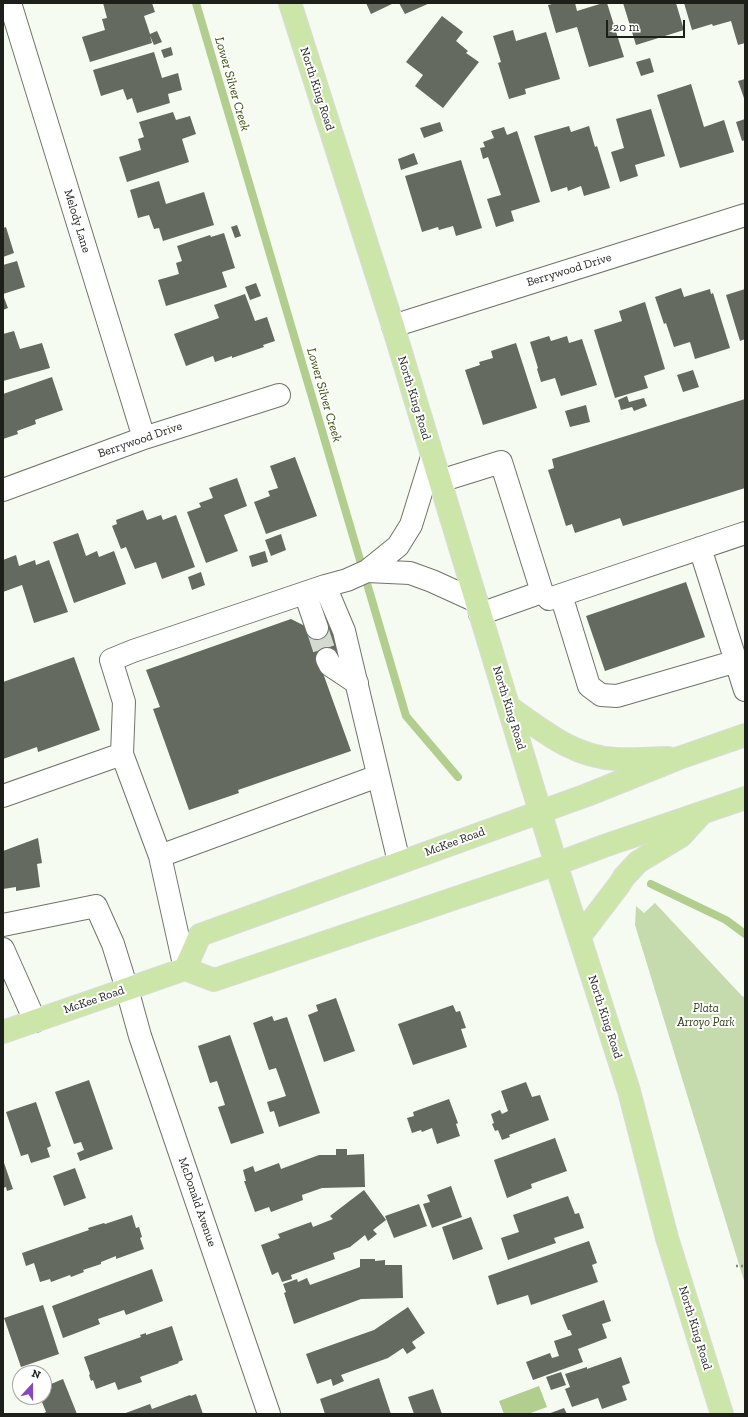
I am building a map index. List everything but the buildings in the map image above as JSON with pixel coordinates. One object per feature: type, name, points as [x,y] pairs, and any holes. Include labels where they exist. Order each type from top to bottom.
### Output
[{"type":"main road","name":"North King Road","points":[[290,3],[393,326],[556,864],[629,1091],[667,1238],[722,1414]]},
{"type":"main road","points":[[509,707],[562,744],[581,753],[615,759],[679,758]]},
{"type":"main road","name":"McKee Road","points":[[3,1032],[185,969],[200,935],[594,792],[679,758],[745,735]]},
{"type":"main road","points":[[185,969],[214,980],[745,798]]},
{"type":"main road","points":[[580,936],[628,872],[638,862],[681,836],[703,812]]},
{"type":"street","name":"Melody Lane","points":[[10,3],[144,438]]},
{"type":"street","name":"Berrywood Drive","points":[[393,326],[745,215]]},
{"type":"street","name":"Berrywood Drive","points":[[3,490],[144,438],[279,395]]},
{"type":"street","points":[[185,969],[160,856],[122,754],[124,702],[111,660],[133,651],[325,586],[347,580],[367,571],[398,546],[411,525],[432,457]]},
{"type":"street","points":[[440,481],[501,462],[589,686],[601,695],[617,696],[736,660]]},
{"type":"street","points":[[367,571],[410,573],[432,581],[478,608],[552,593],[745,534]]},
{"type":"street","points":[[700,548],[745,690]]},
{"type":"street","points":[[325,586],[344,631],[399,862]]},
{"type":"street","points":[[305,593],[317,628]]},
{"type":"street","points":[[327,659],[330,665],[357,683]]},
{"type":"street","points":[[3,796],[122,754]]},
{"type":"street","points":[[160,856],[378,776]]},
{"type":"street","name":"McDonald Avenue","points":[[3,925],[96,906],[113,944],[140,1036],[269,1414]]},
{"type":"street","points":[[3,948],[35,1021]]},
{"type":"path","points":[[736,1266],[745,1266]]},
{"type":"green space","name":"Plata Arroyo Park","points":[[655,903],[742,996],[745,997],[745,1284],[635,925],[636,906],[644,913]]},
{"type":"shaded area","points":[[539,1386],[547,1407],[528,1414],[504,1414],[499,1401]]},
{"type":"waterway","name":"Lower Silver Creek","points":[[196,3],[406,716],[458,777]]},
{"type":"waterway","name":"Lower Silver Creek","points":[[651,884],[726,920],[745,934]]},
{"type":"tunnel","points":[[317,628],[327,659]]}]
